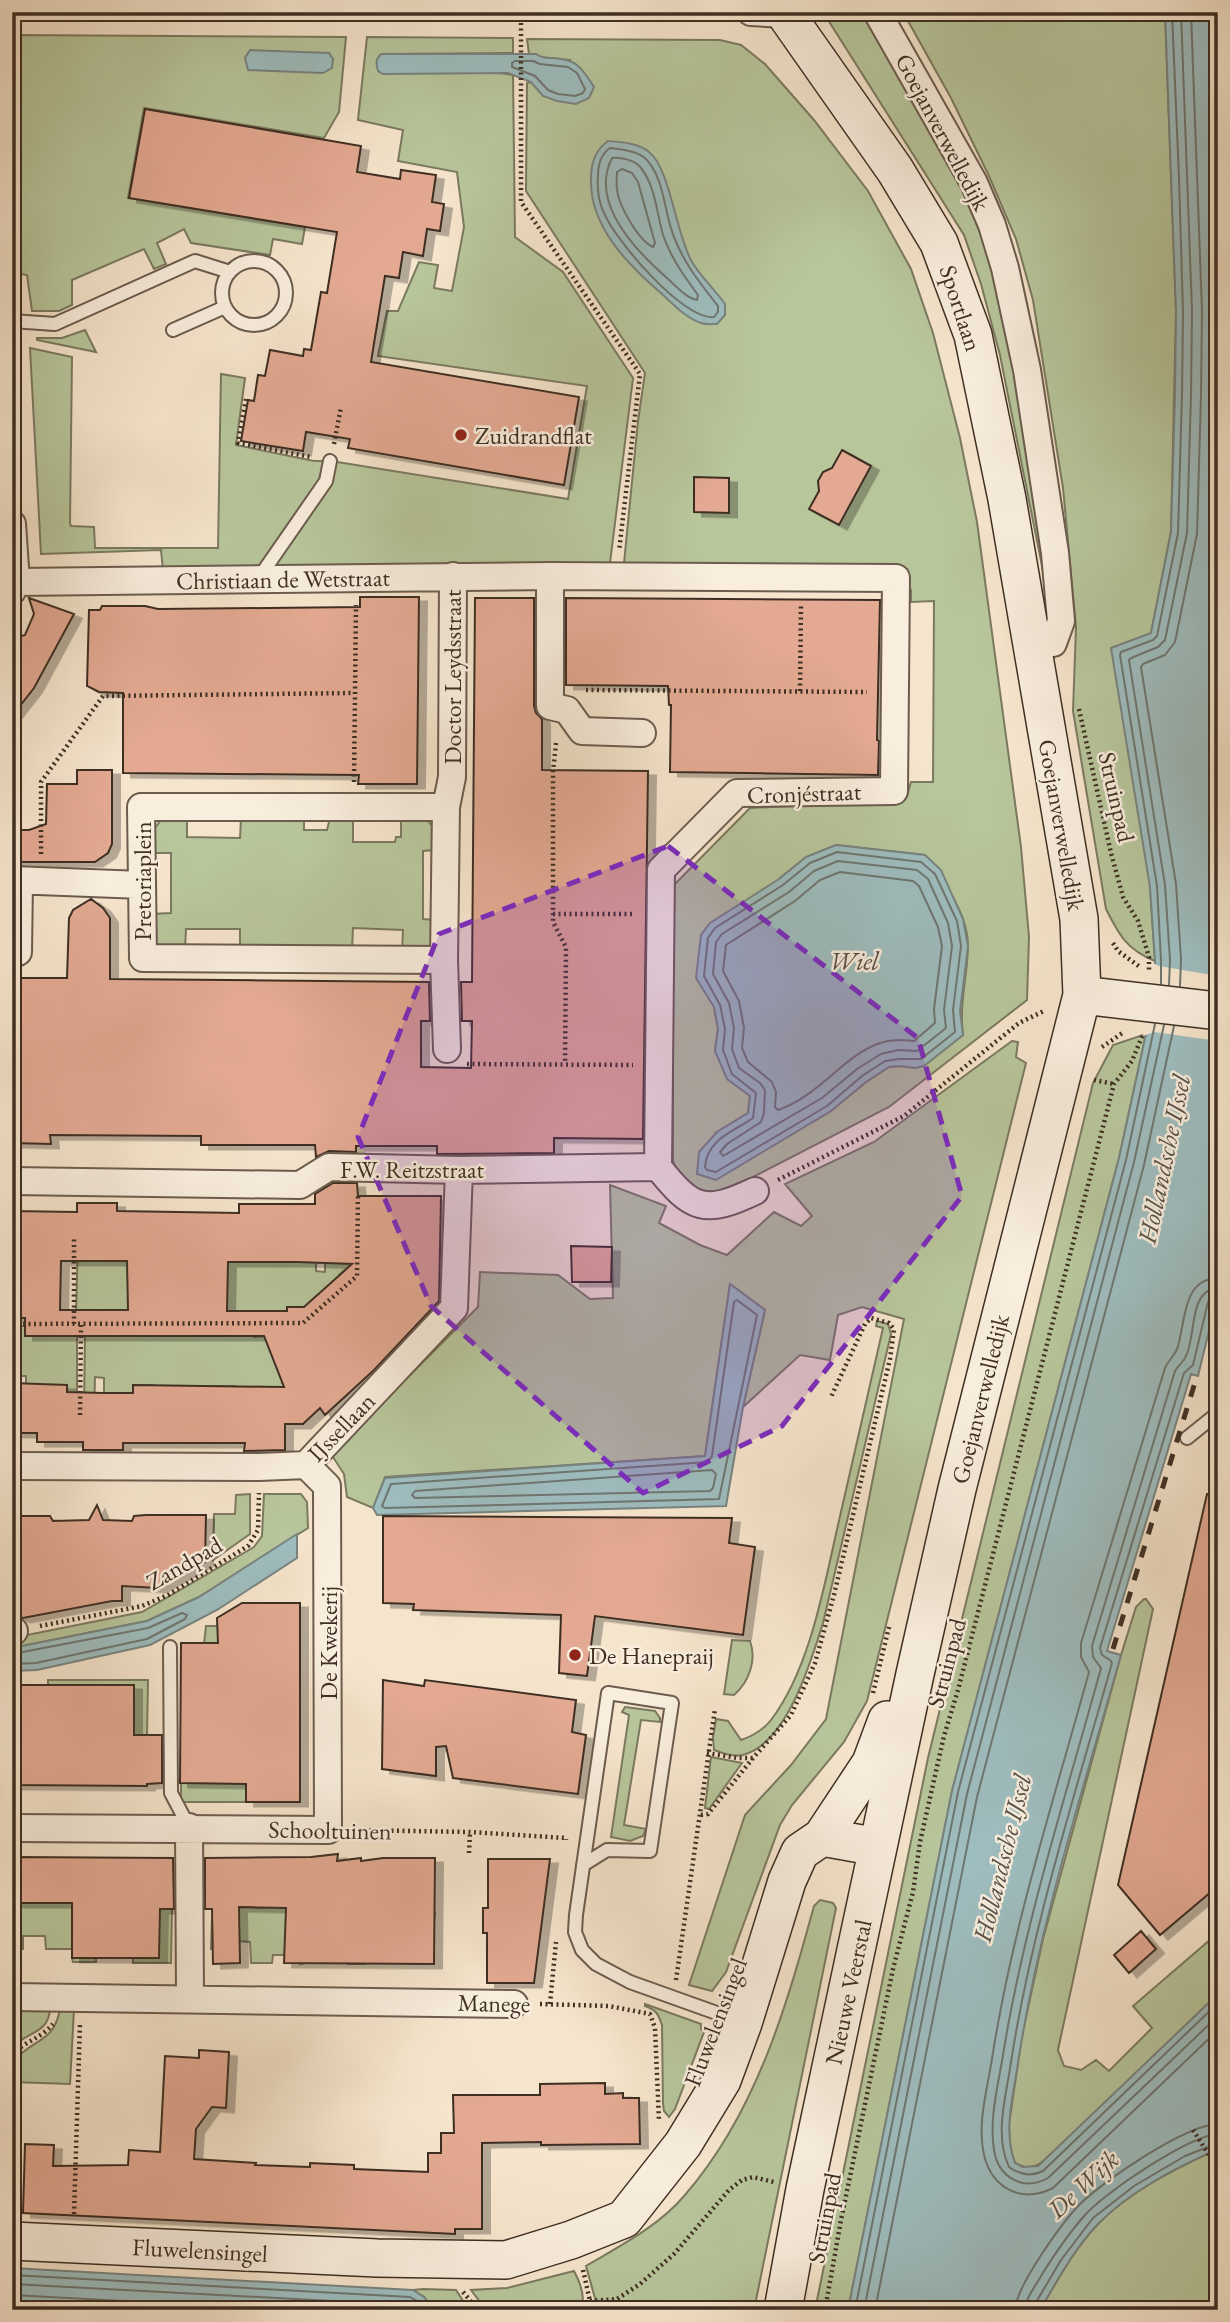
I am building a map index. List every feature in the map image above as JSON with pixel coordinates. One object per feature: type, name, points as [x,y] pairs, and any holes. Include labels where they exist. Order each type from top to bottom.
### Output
[{"type":"main road","name":"Sportlaan","points":[[773,13],[895,170],[939,243],[973,335],[1007,499],[1031,647]]},
{"type":"main road","name":"Goejanverwelledijk","points":[[915,1674],[957,1489],[1082,995],[1079,919],[1031,647]]},
{"type":"main road","points":[[1082,995],[1218,1011]]},
{"type":"main road","name":"Fluwelensingel","points":[[12,2241],[377,2258],[506,2260],[571,2240],[624,2219],[683,2144],[722,2080],[743,2023],[787,1881],[800,1852],[822,1837],[871,1763],[883,1728],[915,1674]]},
{"type":"main road","name":"Nieuwe Veerstal","points":[[783,2310],[805,2189],[915,1674]]},
{"type":"main road","points":[[822,1837],[878,1847]]},
{"type":"street","name":"Goejanverwelledijk","points":[[877,12],[974,183],[992,225],[1005,268],[1027,370],[1055,553],[1061,621],[1053,643],[1031,647]]},
{"type":"street","points":[[12,524],[14,587]]},
{"type":"street","name":"Christiaan de Wetstraat","points":[[14,587],[453,576],[896,579]]},
{"type":"street","name":"Doctor Leydsstraat","points":[[446,807],[452,777],[453,576]]},
{"type":"street","points":[[551,576],[550,706],[567,710],[582,732],[642,733]]},
{"type":"street","name":"Cronjéstraat","points":[[658,1167],[661,870],[737,793],[894,791],[896,579]]},
{"type":"street","name":"Pretoriaplein","points":[[444,960],[142,958],[141,807],[446,807]]},
{"type":"street","points":[[446,807],[444,960],[447,1049]]},
{"type":"street","points":[[18,952],[24,881],[142,885]]},
{"type":"street","name":"F.W. Reitzstraat","points":[[12,1181],[300,1185],[329,1167],[459,1170],[658,1167]]},
{"type":"street","points":[[658,1167],[685,1198],[702,1206],[726,1204],[755,1191]]},
{"type":"street","name":"IJssellaan","points":[[12,1466],[306,1465],[454,1308],[459,1170]]},
{"type":"street","name":"De Kwekerij","points":[[306,1465],[327,1486],[328,1830]]},
{"type":"street","points":[[189,1827],[190,1998]]},
{"type":"street","name":"Schooltuinen","points":[[12,1828],[189,1827],[328,1830]]},
{"type":"street","name":"Manege","points":[[12,1997],[514,2004]]},
{"type":"lane","points":[[12,321],[55,324],[195,261],[230,272]]},
{"type":"lane","points":[[247,262],[267,264],[282,277],[286,297],[277,315],[269,322],[259,325],[239,321],[225,307],[223,289],[230,272],[247,262]]},
{"type":"lane","points":[[173,330],[225,307]]},
{"type":"lane","points":[[257,579],[326,481],[331,461]]},
{"type":"lane","points":[[1187,1438],[1218,1413]]},
{"type":"lane","points":[[170,1647],[171,1793],[189,1827]]},
{"type":"lane","points":[[583,1865],[607,1850],[650,1851],[672,1703],[608,1693],[583,1865],[575,1932],[582,1950],[596,1964],[617,1976],[743,2023]]},
{"type":"path","points":[[521,12],[521,202],[640,374],[616,576]]},
{"type":"path","points":[[246,400],[238,443],[331,461],[341,407]]},
{"type":"path","points":[[354,807],[356,578]]},
{"type":"path","points":[[800,691],[801,578]]},
{"type":"path","points":[[550,689],[895,692]]},
{"type":"path","points":[[24,881],[41,782],[103,696],[355,693]]},
{"type":"path","name":"Struinpad","points":[[1079,708],[1123,897],[1138,921],[1149,957]]},
{"type":"path","points":[[565,1064],[566,947],[553,922],[553,772],[558,726],[567,710]]},
{"type":"path","points":[[553,914],[660,914]]},
{"type":"path","points":[[1103,1047],[1129,999],[1118,951],[1113,944]]},
{"type":"path","points":[[755,1191],[904,1116],[1019,1023],[1046,1010]]},
{"type":"path","name":"Struinpad","points":[[825,2310],[846,2194],[893,1969],[913,1892],[920,1842],[944,1736],[1114,1084],[1132,1061],[1141,1038]]},
{"type":"path","points":[[447,1049],[454,1064],[659,1065]]},
{"type":"path","points":[[1090,1079],[1114,1084]]},
{"type":"path","points":[[12,1324],[303,1323],[357,1276],[358,1168]]},
{"type":"path","points":[[74,1239],[74,1324]]},
{"type":"path","points":[[701,1815],[709,1814],[791,1715],[815,1663],[834,1595],[890,1359],[894,1329],[889,1322],[871,1318],[865,1324],[831,1397]]},
{"type":"path","points":[[80,1415],[81,1324]]},
{"type":"path","name":"Zandpad","points":[[13,1631],[142,1606],[168,1595],[248,1546],[258,1530],[259,1467]]},
{"type":"path","points":[[676,1981],[715,1709]]},
{"type":"path","points":[[707,1753],[753,1758]]},
{"type":"path","name":"Schooltuinen","points":[[328,1830],[470,1832],[566,1838],[565,1850]]},
{"type":"path","points":[[469,1853],[470,1832]]},
{"type":"path","points":[[12,2054],[24,2044],[42,2036],[68,1998]]},
{"type":"path","points":[[68,1998],[73,2244]]},
{"type":"path","name":"Manege","points":[[514,2004],[609,2006],[650,2014],[655,2028],[660,2137],[683,2144]]},
{"type":"path","points":[[1193,2130],[1218,2169]]},
{"type":"path","points":[[590,2301],[617,2299],[640,2284],[674,2254],[729,2190],[742,2180],[752,2177],[805,2189]]},
{"type":"highlighted area","points":[[668,846],[918,1038],[962,1196],[782,1426],[643,1493],[431,1306],[358,1137],[439,934]]},
{"type":"green space","points":[[823,12],[869,12],[953,156],[998,274],[1046,563],[1044,576],[1000,355],[981,284],[964,235]]},
{"type":"green space","points":[[903,12],[1165,12],[1176,312],[1171,532],[1151,633],[1150,887],[1155,961],[1137,952],[1125,941],[1106,909],[1073,711],[1076,627],[1063,488],[1033,300],[1016,239],[989,176],[951,98]]},
{"type":"green space","points":[[12,35],[346,37],[339,112],[324,138],[144,108],[128,198],[305,227],[302,244],[273,239],[270,255],[191,243],[184,229],[157,243],[166,264],[154,269],[144,249],[72,280],[72,305],[59,311],[32,311],[27,275],[21,274],[12,104]]},
{"type":"green space","points":[[367,37],[513,38],[513,53],[381,54],[513,75],[515,237],[563,272],[633,378],[609,571],[601,571],[597,563],[163,570],[161,550],[41,554],[30,348],[72,357],[70,523],[71,526],[94,527],[95,548],[218,548],[221,374],[245,378],[236,445],[314,461],[331,461],[568,499],[587,386],[378,356],[387,311],[398,311],[419,262],[438,265],[434,288],[452,291],[464,227],[457,172],[398,161],[403,130],[358,120]]},
{"type":"green space","points":[[527,39],[720,40],[741,45],[765,64],[814,120],[868,191],[911,269],[933,333],[960,438],[977,522],[1021,847],[1029,937],[1027,1000],[889,1107],[749,1179],[716,1192],[700,1194],[678,1176],[673,1160],[673,886],[750,808],[897,801],[907,796],[911,782],[933,782],[934,601],[911,602],[911,590],[903,577],[907,569],[798,569],[624,563],[645,373],[526,191],[527,83],[531,82],[544,96],[570,60],[529,54]],"holes":[[[836,845],[925,855],[954,899],[967,935],[963,1035],[915,1068],[889,1067],[831,1111],[793,1133],[717,1132],[748,1113],[750,1095],[715,1051],[718,1029],[714,1007],[779,879],[806,857]]]},
{"type":"green space","points":[[85,330],[96,352],[37,340],[62,338]]},
{"type":"green space","points":[[164,816],[187,816],[187,837],[240,838],[241,818],[304,818],[304,830],[327,830],[330,818],[353,819],[353,842],[395,842],[396,837],[401,837],[401,820],[427,820],[434,828],[435,850],[423,851],[423,919],[435,920],[435,940],[424,951],[402,952],[403,930],[353,928],[352,950],[240,950],[240,929],[186,929],[185,949],[163,949],[151,939],[151,914],[171,913],[171,853],[152,853],[152,832]]},
{"type":"green space","points":[[1146,1034],[1119,1158],[952,1791],[848,2310],[815,2310],[928,1758],[1093,1083],[1113,1045]]},
{"type":"green space","points":[[1012,1041],[1018,1042],[1016,1057],[1026,1063],[867,1701],[844,1742],[792,1805],[780,1825],[726,1972],[712,1991],[689,1985],[745,1815],[791,1765],[826,1719],[904,1319],[862,1307],[838,1315],[830,1360],[800,1355],[743,1407],[765,1310],[730,1284],[705,1456],[385,1477],[373,1508],[347,1497],[344,1474],[331,1454],[478,1307],[480,1272],[558,1275],[590,1299],[613,1298],[610,1185],[666,1206],[659,1223],[700,1245],[727,1255],[774,1212],[801,1226],[812,1216],[785,1184],[874,1142]]},
{"type":"green space","points":[[355,1231],[354,1273],[348,1267],[339,1275],[344,1282],[317,1296],[296,1320],[296,1307],[287,1307],[288,1320],[270,1311],[76,1314],[78,1238],[227,1247],[316,1262],[316,1271],[325,1272],[325,1252]]},
{"type":"green space","points":[[353,1284],[382,1315],[373,1323],[355,1305],[342,1317],[359,1336],[341,1352],[324,1333],[310,1346],[327,1365],[303,1387],[291,1374],[282,1383],[295,1395],[285,1405],[265,1404],[266,1394],[256,1394],[256,1417],[246,1416],[246,1408],[234,1408],[235,1386],[215,1386],[215,1408],[194,1407],[194,1386],[175,1386],[175,1407],[153,1407],[153,1385],[135,1385],[135,1407],[123,1407],[122,1415],[113,1415],[113,1394],[104,1393],[104,1378],[95,1377],[94,1415],[84,1415],[85,1328],[90,1327],[90,1336],[115,1336],[115,1327],[131,1328],[131,1336],[157,1336],[157,1328],[172,1328],[172,1336],[198,1336],[198,1328],[212,1328],[212,1336],[237,1336],[238,1328],[254,1328],[254,1337],[266,1336],[266,1328],[282,1328],[283,1336],[295,1336],[295,1328],[304,1326],[310,1333],[319,1325],[314,1318],[327,1307],[333,1313],[351,1297],[346,1290]]},
{"type":"green space","points":[[877,1321],[888,1324],[891,1334],[823,1623],[812,1658],[786,1716],[761,1746],[735,1756],[714,1750],[716,1719],[728,1721],[741,1740],[754,1735],[771,1720],[785,1699],[806,1652],[821,1600],[883,1328],[876,1326]]},
{"type":"green space","points":[[12,1326],[25,1326],[25,1335],[77,1334],[77,1407],[68,1407],[67,1385],[49,1385],[26,1398],[26,1376],[12,1376]]},
{"type":"green space","points":[[250,1494],[250,1534],[213,1560],[214,1514],[235,1514],[236,1495]]},
{"type":"green space","points":[[264,1494],[301,1494],[307,1502],[308,1528],[199,1597],[147,1621],[12,1648],[12,1638],[142,1612],[254,1547],[262,1536]]},
{"type":"green space","points":[[1144,1599],[1153,1609],[1058,2050],[1064,2066],[1081,2070],[1096,2060],[1109,2071],[1152,2028],[1133,2006],[1218,1933],[1218,1994],[1040,2164],[1021,2166],[1015,2163],[1010,2149],[1009,2124],[1022,2036],[1043,1939],[1121,1655],[1136,1607]]},
{"type":"green space","points":[[206,1626],[251,1626],[246,1647],[246,1802],[181,1802],[181,1783],[206,1783]]},
{"type":"green space","points":[[732,1640],[750,1641],[753,1656],[748,1677],[734,1695],[724,1694]]},
{"type":"green space","points":[[48,1680],[148,1680],[147,1735],[97,1735],[48,1707]]},
{"type":"green space","points":[[625,1707],[655,1711],[660,1718],[660,1722],[641,1720],[624,1825],[646,1829],[643,1836],[630,1841],[611,1837],[629,1715],[622,1712]]},
{"type":"green space","points":[[711,1757],[742,1763],[709,1809],[705,1808]]},
{"type":"green space","points":[[820,1900],[833,1903],[836,1908],[754,2310],[594,2310],[596,2302],[586,2266],[638,2235],[675,2206],[710,2163],[731,2130],[766,2058],[792,1983],[814,1906]]},
{"type":"green space","points":[[12,1903],[72,1903],[72,1908],[172,1909],[171,1963],[133,1963],[133,1934],[96,1949],[96,1962],[73,1962],[72,1958],[85,1949],[46,1949],[45,1936],[23,1936],[23,1949],[12,1949]]},
{"type":"green space","points":[[286,1903],[286,1913],[435,1913],[432,1940],[421,1955],[421,1964],[409,1964],[409,1955],[366,1955],[366,1964],[348,1964],[348,1955],[300,1964],[299,1955],[273,1955],[272,1963],[251,1963],[250,1942],[236,1941],[236,1948],[211,1949],[212,1920],[239,1920],[239,1907],[263,1908]]},
{"type":"green space","points":[[645,2004],[701,2024],[704,2032],[675,2109],[669,2117],[663,2104],[662,2025],[656,2012]]},
{"type":"green space","points":[[12,2008],[50,2008],[42,2028],[12,2047]]},
{"type":"green space","points":[[60,2009],[74,2009],[70,2084],[12,2082],[12,2063],[53,2029]]},
{"type":"green space","points":[[1218,2149],[1218,2310],[1040,2310],[1081,2244],[1111,2212],[1154,2181]]},
{"type":"green space","points":[[574,2271],[583,2295],[581,2310],[486,2310],[471,2290],[507,2288]]},
{"type":"green space","points":[[413,2290],[456,2290],[469,2310],[434,2310],[424,2297]]},
{"type":"water","points":[[1165,12],[1218,12],[1218,1294],[1198,1376],[1191,1374],[1107,1651],[1121,1655],[1050,1909],[1027,2011],[1009,2126],[1015,2163],[1023,2167],[1038,2166],[1218,1994],[1218,2149],[1154,2181],[1111,2212],[1081,2244],[1040,2310],[848,2310],[952,1791],[1119,1158],[1153,997],[1155,961],[1150,887],[1111,648],[1151,633],[1171,532],[1176,312]]},
{"type":"water","points":[[250,50],[329,53],[333,59],[332,68],[323,73],[248,70],[245,58]]},
{"type":"water","points":[[381,54],[536,54],[574,63],[594,87],[589,98],[576,104],[543,96],[531,82],[508,73],[383,74],[378,71],[376,64]]},
{"type":"water","points":[[608,141],[640,147],[656,160],[668,187],[686,250],[692,262],[725,304],[725,315],[717,324],[701,323],[680,310],[636,270],[604,228],[592,196],[591,172],[597,153]]},
{"type":"water","name":"Wiel","points":[[836,845],[925,855],[941,870],[963,919],[968,946],[960,1011],[963,1035],[924,1066],[889,1067],[831,1111],[716,1180],[697,1174],[699,1152],[717,1132],[748,1113],[750,1096],[727,1079],[715,1051],[718,1029],[714,1007],[696,978],[701,935],[710,923],[779,879],[806,857]]},
{"type":"water","points":[[730,1284],[765,1310],[743,1407],[726,1506],[377,1515],[373,1508],[385,1478],[705,1456]]},
{"type":"water","points":[[297,1534],[297,1558],[217,1610],[150,1645],[37,1670],[12,1671],[12,1648],[147,1621],[199,1597]]},
{"type":"water","points":[[12,2268],[413,2290],[424,2297],[434,2310],[12,2310]]},
{"type":"pier","points":[[1151,962],[1159,966],[1218,976],[1218,1041],[1154,1032],[1143,1036]]},
{"type":"building","points":[[145,109],[361,146],[357,172],[400,179],[401,170],[436,175],[432,202],[444,204],[440,231],[427,229],[423,256],[403,252],[399,278],[385,276],[371,362],[579,397],[564,485],[348,448],[350,439],[306,432],[303,451],[241,441],[248,400],[254,401],[258,375],[265,376],[270,350],[303,356],[304,349],[311,350],[321,292],[327,293],[337,232],[129,198]]},
{"type":"building","points":[[842,450],[871,466],[839,525],[809,509],[819,491],[818,481],[823,472],[832,468]]},
{"type":"building","points":[[694,477],[729,478],[729,513],[694,512]]},
{"type":"building","points":[[360,597],[419,597],[417,784],[358,784],[359,775],[123,773],[123,693],[99,692],[87,686],[89,610],[100,610],[102,606],[145,606],[158,609],[360,607]]},
{"type":"building","points":[[29,598],[74,614],[34,688],[12,716],[12,653],[19,642],[18,637],[25,635],[34,614]]},
{"type":"building","points":[[475,598],[534,598],[534,706],[542,719],[542,770],[648,771],[643,1139],[554,1138],[554,1153],[437,1154],[437,1146],[356,1146],[356,1152],[329,1151],[316,1157],[315,1145],[201,1145],[201,1136],[50,1135],[51,1144],[12,1143],[12,1108],[17,1108],[18,1054],[12,1054],[12,978],[67,978],[69,918],[73,910],[91,899],[103,908],[110,918],[110,979],[429,982],[430,1021],[421,1021],[421,1067],[471,1068],[472,1021],[462,1021],[461,982],[472,982]]},
{"type":"building","points":[[566,598],[880,600],[878,775],[670,772],[671,705],[668,686],[566,685]]},
{"type":"building","points":[[77,770],[112,770],[112,844],[108,853],[95,862],[12,862],[12,830],[29,830],[46,824],[47,784],[77,784]]},
{"type":"building","points":[[333,1183],[357,1183],[358,1196],[441,1196],[439,1301],[374,1370],[325,1415],[320,1408],[303,1424],[285,1424],[285,1450],[244,1451],[245,1443],[123,1443],[123,1450],[83,1450],[83,1442],[37,1442],[37,1433],[12,1433],[12,1383],[67,1385],[67,1392],[103,1393],[133,1393],[133,1385],[284,1387],[264,1336],[25,1336],[25,1318],[12,1318],[12,1211],[77,1212],[77,1203],[117,1203],[117,1211],[239,1213],[239,1204],[315,1204],[315,1194]],"holes":[[[61,1261],[127,1261],[128,1310],[60,1310]],[[228,1262],[297,1262],[352,1264],[304,1307],[287,1307],[287,1311],[227,1311]]]},
{"type":"building","points":[[571,1246],[612,1247],[611,1282],[572,1282]]},
{"type":"building","points":[[1207,1494],[1218,1495],[1218,1886],[1160,1935],[1118,1885]]},
{"type":"building","points":[[97,1505],[103,1520],[132,1521],[134,1516],[146,1515],[206,1515],[205,1562],[158,1588],[122,1586],[122,1601],[23,1618],[12,1615],[12,1516],[50,1516],[53,1521],[89,1520]]},
{"type":"building","name":"De Hanepraij","points":[[383,1516],[732,1518],[729,1543],[755,1547],[743,1635],[595,1616],[587,1676],[559,1673],[561,1615],[413,1610],[414,1604],[383,1603]]},
{"type":"building","points":[[242,1603],[300,1603],[300,1802],[246,1802],[246,1784],[180,1783],[181,1643],[218,1643],[217,1618]]},
{"type":"building","points":[[383,1680],[424,1686],[425,1680],[576,1700],[572,1732],[586,1735],[578,1794],[453,1778],[446,1746],[436,1747],[436,1776],[382,1769]]},
{"type":"building","points":[[12,1685],[134,1685],[134,1735],[162,1735],[162,1783],[147,1786],[12,1785]]},
{"type":"building","points":[[338,1854],[337,1861],[361,1858],[361,1861],[383,1858],[435,1858],[434,1964],[284,1963],[286,1908],[239,1907],[240,1963],[213,1964],[212,1909],[205,1909],[205,1858],[311,1857]]},
{"type":"building","points":[[12,1857],[173,1858],[174,1909],[160,1909],[159,1958],[72,1958],[72,1903],[12,1903]]},
{"type":"building","points":[[488,1859],[550,1859],[534,1983],[487,1983],[487,1933],[483,1933],[483,1908],[488,1908]]},
{"type":"building","points":[[1141,1931],[1156,1949],[1129,1973],[1114,1955]]},
{"type":"building","points":[[199,2050],[229,2052],[226,2108],[212,2107],[196,2129],[194,2159],[256,2163],[255,2165],[354,2165],[354,2169],[428,2172],[428,2153],[441,2153],[441,2133],[454,2133],[453,2095],[540,2095],[540,2084],[605,2083],[605,2094],[623,2093],[623,2098],[639,2098],[640,2144],[482,2143],[482,2229],[455,2229],[455,2234],[23,2213],[25,2144],[54,2145],[53,2166],[128,2165],[129,2150],[160,2152],[165,2056],[199,2058]]},
{"type":"railway","points":[[1113,1649],[1196,1379]]},
{"type":"place","name":"Zuidrandflat","points":[[461,435]]},
{"type":"place","name":"De Hanepraij","points":[[575,1655]]},
{"type":"water label","name":"Hollandsche IJssel","points":[[1164,1159]]},
{"type":"water label","name":"Hollandsche IJssel","points":[[1002,1858]]},
{"type":"water label","name":"De Wijk","points":[[1083,2184]]}]
